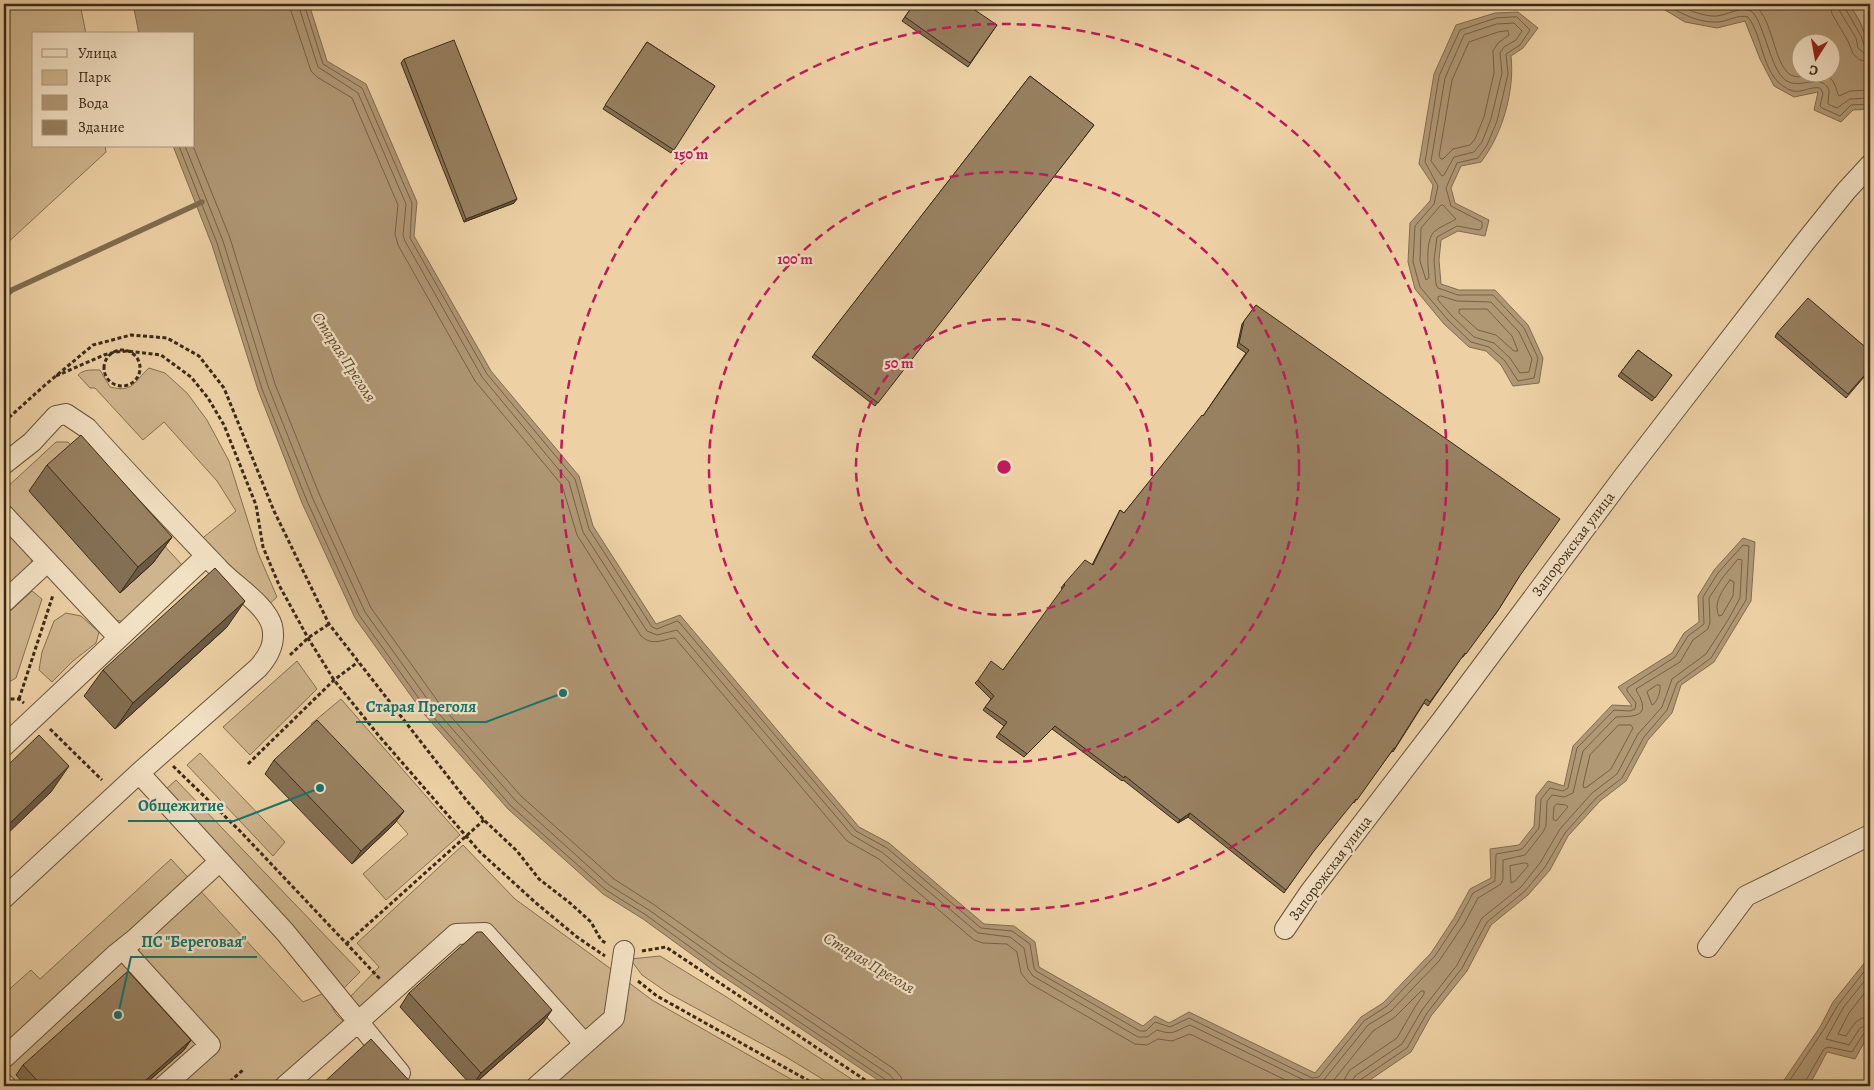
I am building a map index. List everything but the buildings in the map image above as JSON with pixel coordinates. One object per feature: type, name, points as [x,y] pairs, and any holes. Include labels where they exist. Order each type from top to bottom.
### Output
[{"type":"street","name":"Запорожская улица","points":[[1285,929],[1310,892],[1442,720],[1624,476],[1805,242],[1846,191],[1870,165]]},
{"type":"street","points":[[4,464],[32,442],[56,416],[66,414],[87,428],[139,487],[219,570],[262,609],[272,626],[270,655],[258,668],[139,773],[4,898]]},
{"type":"street","points":[[4,515],[119,638]]},
{"type":"street","points":[[4,746],[206,556]]},
{"type":"street","points":[[4,602],[54,568]]},
{"type":"street","points":[[139,773],[285,932],[406,1080]]},
{"type":"street","points":[[1708,947],[1746,896],[1870,835]]},
{"type":"street","points":[[4,1058],[220,861]]},
{"type":"street","points":[[285,1086],[456,934],[486,933],[584,1044]]},
{"type":"street","points":[[123,948],[210,1045],[164,1086]]},
{"type":"street","points":[[537,1086],[614,1018],[623,959]]},
{"type":"path","points":[[4,422],[93,345],[131,335],[167,338],[199,356],[224,388],[274,511],[329,624],[461,793],[484,820],[517,851],[539,879],[591,922],[601,940],[623,959],[657,996],[818,1086]]},
{"type":"path","points":[[114,352],[106,360],[105,372],[111,382],[123,386],[134,381],[140,371],[137,359],[128,351]]},
{"type":"path","points":[[54,377],[114,352],[128,351],[161,355],[191,377],[208,398],[224,425],[256,505],[263,547],[279,585],[334,680],[379,736],[502,874],[577,937],[623,959]]},
{"type":"path","points":[[19,699],[54,568]]},
{"type":"path","points":[[248,764],[334,680],[358,662]]},
{"type":"path","points":[[36,715],[105,783]]},
{"type":"path","points":[[162,753],[240,831],[392,992]]},
{"type":"path","points":[[346,944],[484,820]]},
{"type":"path","points":[[623,959],[634,952],[666,947],[874,1086]]},
{"type":"path","points":[[225,1086],[244,1069]]},
{"type":"green space","points":[[4,4],[80,4],[86,32],[32,32],[32,148],[105,148],[106,152],[4,246]]},
{"type":"green space","points":[[1848,4],[1870,4],[1870,56],[1863,28]]},
{"type":"green space","points":[[149,368],[165,373],[187,393],[207,420],[229,461],[258,553],[277,597],[267,606],[199,541],[236,511],[217,481],[164,422],[143,440],[95,388],[90,388],[78,375],[85,371],[100,370],[110,387],[124,389],[133,385]]},
{"type":"green space","points":[[56,442],[68,442],[184,567],[125,622],[115,620],[4,501],[4,490]]},
{"type":"green space","points":[[4,526],[27,550],[32,562],[25,573],[4,591]]},
{"type":"green space","points":[[32,591],[42,599],[16,678],[4,683],[4,617]]},
{"type":"green space","points":[[66,613],[81,616],[99,632],[96,643],[73,661],[52,682],[39,670],[42,652],[54,621]]},
{"type":"green space","points":[[297,661],[317,689],[250,755],[223,727]]},
{"type":"green space","points":[[341,699],[460,835],[386,900],[363,874],[408,834],[311,724]]},
{"type":"green space","points":[[200,753],[285,842],[273,856],[187,765]]},
{"type":"green space","points":[[176,780],[360,972],[344,988],[294,927],[165,790]]},
{"type":"green space","points":[[463,845],[515,899],[611,969],[608,1015],[592,1029],[584,1030],[456,926],[360,1013],[347,1000],[379,967],[357,943]]},
{"type":"green space","points":[[171,859],[303,1002],[324,993],[336,1014],[346,1024],[273,1086],[4,1086],[4,994],[31,970],[40,979]]},
{"type":"green space","points":[[660,956],[725,996],[862,1086],[834,1086],[786,1057],[668,993],[642,975],[630,959]]},
{"type":"green space","points":[[628,982],[652,1000],[803,1086],[631,1086],[625,1080],[618,1086],[550,1086],[619,1024],[626,1011],[625,995]]},
{"type":"water","points":[[133,4],[309,4],[327,61],[366,84],[417,202],[414,236],[491,371],[579,476],[593,526],[656,624],[680,615],[859,827],[889,843],[984,924],[1014,926],[1035,942],[1039,967],[1143,1026],[1155,1016],[1169,1023],[1189,1012],[1315,1073],[1361,1017],[1383,1003],[1431,953],[1470,889],[1491,878],[1490,849],[1519,845],[1534,826],[1536,796],[1548,781],[1564,786],[1573,746],[1612,705],[1632,706],[1618,687],[1672,653],[1684,633],[1699,622],[1698,596],[1714,570],[1743,538],[1755,542],[1751,601],[1714,662],[1681,685],[1672,713],[1648,740],[1626,781],[1600,801],[1568,836],[1550,870],[1528,895],[1491,925],[1467,971],[1431,1016],[1411,1052],[1361,1086],[887,1086],[716,972],[643,919],[603,894],[508,809],[424,714],[355,618],[302,503],[258,390],[212,245],[174,148],[195,148],[195,32],[139,32]]},
{"type":"water","points":[[1655,4],[1848,4],[1862,28],[1869,54],[1870,109],[1853,110],[1841,122],[1814,110],[1818,92],[1794,97],[1774,86],[1760,59],[1745,21],[1717,28],[1685,22]]},
{"type":"water","points":[[1518,12],[1538,28],[1523,48],[1511,56],[1512,69],[1509,98],[1501,126],[1481,162],[1461,166],[1451,188],[1455,203],[1489,220],[1485,236],[1458,231],[1441,240],[1439,260],[1441,284],[1459,290],[1495,290],[1528,325],[1543,358],[1539,383],[1513,386],[1501,365],[1486,351],[1469,347],[1444,324],[1415,289],[1408,262],[1410,223],[1430,201],[1433,185],[1419,164],[1434,74],[1456,25],[1495,13]]},
{"type":"water","points":[[1870,956],[1870,1032],[1855,1059],[1827,1052],[1809,1086],[1780,1086],[1820,1027],[1833,1002]]},
{"type":"waterway","points":[[4,297],[12,290],[202,202]]},
{"type":"place","name":"Старая Преголя","points":[[563,693]]},
{"type":"place","name":"Общежитие","points":[[320,788]]},
{"type":"place","name":"ПС \"Береговая\"","points":[[118,1015]]}]
